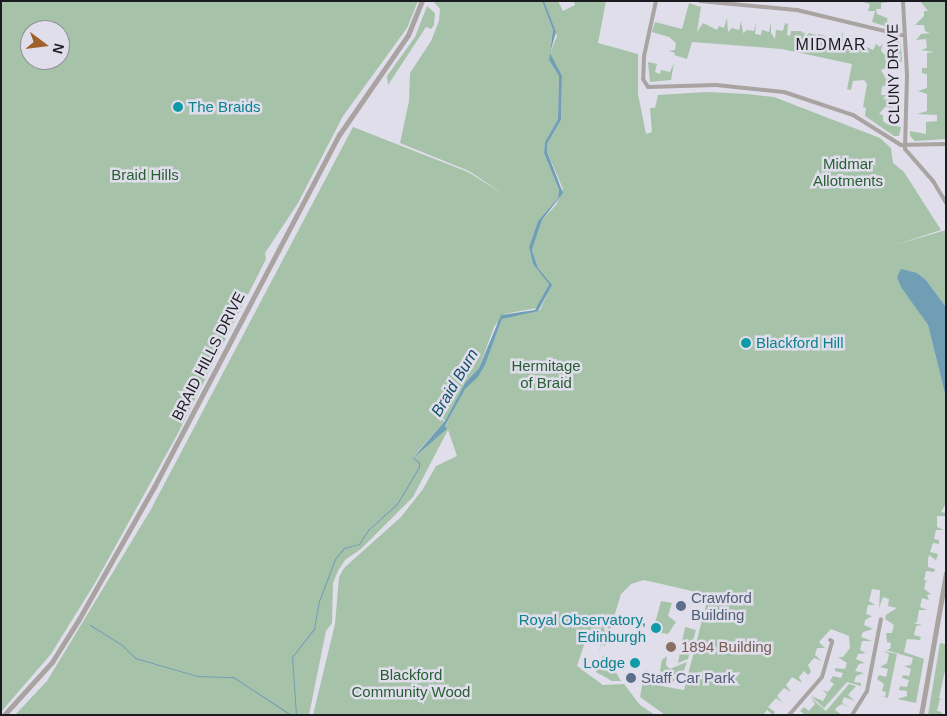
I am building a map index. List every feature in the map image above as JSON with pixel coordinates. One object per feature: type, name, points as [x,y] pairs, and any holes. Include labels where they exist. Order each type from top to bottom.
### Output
[{"type":"street","name":"BRAID HILLS DRIVE","points":[[4,715],[52,662],[79,619],[154,488],[338,134],[408,35],[422,1]]},
{"type":"street","points":[[656,1],[645,47],[644,81],[652,88],[716,84],[794,95],[853,115],[904,146],[946,202]]},
{"type":"street","points":[[700,1],[797,10],[905,36]]},
{"type":"street","name":"CLUNY DRIVE","points":[[903,1],[905,36],[904,146]]},
{"type":"street","points":[[904,146],[946,144]]},
{"type":"street","points":[[921,715],[946,573]]},
{"type":"street","points":[[852,715],[867,691],[882,620]]},
{"type":"street","points":[[789,715],[822,677],[832,641],[830,640]]},
{"type":"green space","name":"Braid Hills","points":[[1,1],[418,1],[407,28],[343,116],[298,203],[265,253],[266,259],[177,435],[95,583],[51,654],[1,712]]},
{"type":"green space","points":[[433,1],[542,1],[553,30],[549,60],[559,76],[558,119],[545,142],[544,153],[559,190],[558,198],[538,221],[529,247],[533,264],[548,282],[538,268],[532,250],[542,220],[556,205],[563,189],[547,152],[547,144],[561,120],[562,79],[550,53],[557,36],[544,1],[558,1],[563,11],[575,5],[574,1],[606,1],[598,43],[638,54],[638,94],[646,134],[652,132],[650,108],[655,108],[658,95],[707,92],[747,94],[774,97],[880,138],[891,148],[893,163],[904,172],[941,230],[895,245],[946,230],[946,307],[926,280],[917,273],[916,307],[928,325],[946,398],[946,503],[941,512],[946,513],[946,520],[945,516],[937,516],[937,527],[944,530],[936,530],[934,539],[939,540],[939,544],[933,543],[930,552],[938,554],[936,560],[929,555],[928,559],[928,567],[935,569],[934,572],[926,571],[924,580],[932,582],[926,581],[924,589],[931,594],[927,595],[929,600],[922,598],[920,607],[927,610],[919,610],[917,622],[913,623],[922,625],[916,626],[914,635],[921,637],[920,640],[907,639],[904,652],[924,659],[916,703],[897,699],[907,696],[907,691],[899,690],[900,686],[907,687],[909,680],[902,678],[903,675],[909,676],[911,669],[904,666],[911,665],[913,658],[886,650],[890,649],[891,643],[887,642],[886,633],[892,633],[894,625],[885,619],[886,615],[897,608],[888,606],[889,599],[883,597],[879,608],[880,590],[872,589],[869,601],[875,605],[868,605],[866,614],[872,616],[865,620],[864,625],[873,629],[863,632],[861,637],[872,641],[862,641],[860,650],[866,653],[858,654],[856,659],[865,663],[859,664],[855,671],[864,673],[856,676],[854,682],[861,683],[861,686],[847,682],[824,708],[811,696],[823,701],[827,694],[822,690],[828,692],[834,684],[830,681],[833,676],[841,678],[843,673],[835,671],[835,668],[845,669],[847,663],[838,657],[843,657],[850,648],[849,636],[831,629],[819,642],[825,648],[817,648],[815,655],[822,661],[814,658],[808,665],[811,672],[808,675],[804,671],[799,677],[802,683],[792,677],[786,685],[791,692],[784,688],[777,696],[783,703],[776,698],[768,707],[775,712],[773,715],[767,710],[763,715],[665,715],[640,697],[645,670],[655,673],[652,681],[656,685],[684,690],[706,605],[692,591],[644,580],[631,584],[621,594],[605,646],[601,644],[599,654],[602,633],[589,630],[577,666],[603,685],[624,684],[640,705],[655,715],[313,715],[335,624],[339,577],[344,568],[401,517],[423,489],[436,466],[457,456],[448,430],[413,497],[361,549],[345,560],[338,571],[333,583],[332,623],[326,631],[309,715],[15,715],[47,681],[150,511],[353,127],[468,172],[505,195],[469,171],[400,143],[409,101],[410,73],[431,41],[439,21],[440,9]],"holes":[[[549,283],[551,286],[540,310],[502,319],[485,365],[478,377],[465,388],[445,427],[447,429],[412,458],[444,422],[438,413],[445,421],[465,383],[479,368],[494,327],[504,314],[537,308]]]},
{"type":"green space","points":[[898,1],[881,3],[881,9],[876,9],[877,14],[887,18],[888,27],[872,22],[875,11],[868,11],[870,4],[863,2]]},
{"type":"green space","points":[[920,1],[946,1],[946,139],[915,141],[910,136],[910,131],[926,134],[926,122],[937,121],[937,115],[917,114],[927,111],[927,94],[918,91],[927,88],[927,74],[922,73],[922,68],[927,68],[927,53],[934,52],[921,50],[927,48],[926,39],[916,40],[921,34],[930,33],[925,31],[924,25],[915,25],[924,16],[924,11],[928,11]]},
{"type":"green space","points":[[689,3],[701,7],[697,32],[703,23],[717,30],[719,26],[724,28],[727,18],[728,32],[732,28],[739,30],[741,21],[743,33],[747,30],[754,31],[756,22],[755,34],[761,35],[762,30],[769,32],[771,22],[771,33],[775,39],[776,30],[783,31],[785,23],[788,24],[787,35],[790,36],[791,31],[801,31],[803,34],[804,31],[805,37],[809,33],[816,35],[817,40],[818,34],[825,36],[825,43],[829,37],[833,38],[831,45],[836,46],[843,32],[843,47],[847,49],[849,42],[854,44],[856,40],[854,51],[857,52],[859,46],[866,52],[867,47],[873,50],[876,44],[880,47],[883,43],[881,51],[888,58],[889,54],[894,55],[898,40],[901,45],[902,62],[886,60],[886,65],[890,66],[881,70],[886,79],[895,80],[882,87],[881,95],[886,95],[883,99],[894,100],[890,101],[889,106],[894,108],[885,107],[879,114],[883,115],[883,121],[887,124],[901,127],[899,136],[894,136],[865,116],[866,108],[863,107],[867,84],[864,80],[853,81],[851,90],[847,89],[852,64],[782,49],[692,42],[687,59],[674,55],[675,53],[669,51],[675,50],[676,43],[669,37],[652,32],[655,22],[682,29]]},
{"type":"green space","points":[[427,6],[435,13],[434,25],[431,29],[426,27],[388,85],[387,76],[415,37]]},
{"type":"green space","points":[[648,62],[657,64],[655,72],[660,74],[661,70],[670,72],[674,63],[671,80],[650,82]]},
{"type":"green space","points":[[661,601],[672,603],[668,616],[676,622],[668,634],[657,632],[654,627]]},
{"type":"green space","points":[[685,627],[696,630],[688,659],[678,663]]},
{"type":"green space","points":[[940,643],[946,644],[946,666],[939,698],[944,700],[940,699],[937,711],[942,712],[941,715],[928,715]]},
{"type":"green space","points":[[883,651],[897,654],[888,698],[879,696],[885,697],[886,692],[882,691],[884,684],[877,679],[879,675],[886,677],[888,669],[880,667],[887,663],[889,654]]},
{"type":"green space","points":[[603,655],[606,655],[621,681],[612,681],[596,672]]},
{"type":"green space","points":[[667,656],[666,665],[670,669],[687,662],[683,673],[669,685],[660,670],[662,660]]},
{"type":"green space","points":[[849,684],[856,686],[848,695],[855,701],[844,697],[842,703],[850,708],[842,704],[835,710],[842,715],[805,715],[800,711],[804,707],[809,711],[815,704],[811,698],[826,711]]},
{"type":"water","points":[[542,1],[544,1],[556,32],[550,53],[562,76],[561,120],[547,144],[547,152],[563,193],[542,220],[532,250],[538,268],[552,285],[538,311],[502,319],[485,365],[478,377],[465,389],[445,426],[447,429],[412,459],[445,421],[465,383],[479,368],[501,315],[535,310],[549,284],[533,264],[529,247],[538,221],[558,198],[559,190],[544,153],[545,142],[558,119],[559,76],[549,60],[553,30]]},
{"type":"water","points":[[901,269],[917,273],[926,280],[946,307],[946,398],[928,325],[901,287],[897,277]]},
{"type":"waterway","name":"Braid Burn","points":[[296,715],[292,657],[314,629],[319,601],[335,559],[344,548],[359,544],[368,530],[397,504],[419,467],[419,462],[413,458]]},
{"type":"waterway","points":[[90,625],[122,645],[135,658],[197,676],[233,677],[291,715]]},
{"type":"place","name":"The Braids","points":[[178,107]]},
{"type":"place","name":"Blackford Hill","points":[[746,343]]},
{"type":"place","name":"Crawford Building","points":[[681,606]]},
{"type":"place","name":"Royal Observatory, Edinburgh","points":[[656,628]]},
{"type":"place","name":"1894 Building","points":[[671,647]]},
{"type":"place","name":"Lodge","points":[[635,663]]},
{"type":"place","name":"Staff Car Park","points":[[631,678]]},
{"type":"district","name":"MIDMAR","points":[[831,45]]},
{"type":"park label","name":"Midmar Allotments","points":[[848,172]]},
{"type":"park label","name":"Hermitage of Braid","points":[[546,374]]},
{"type":"park label","name":"Blackford Community Wood","points":[[411,682]]}]
